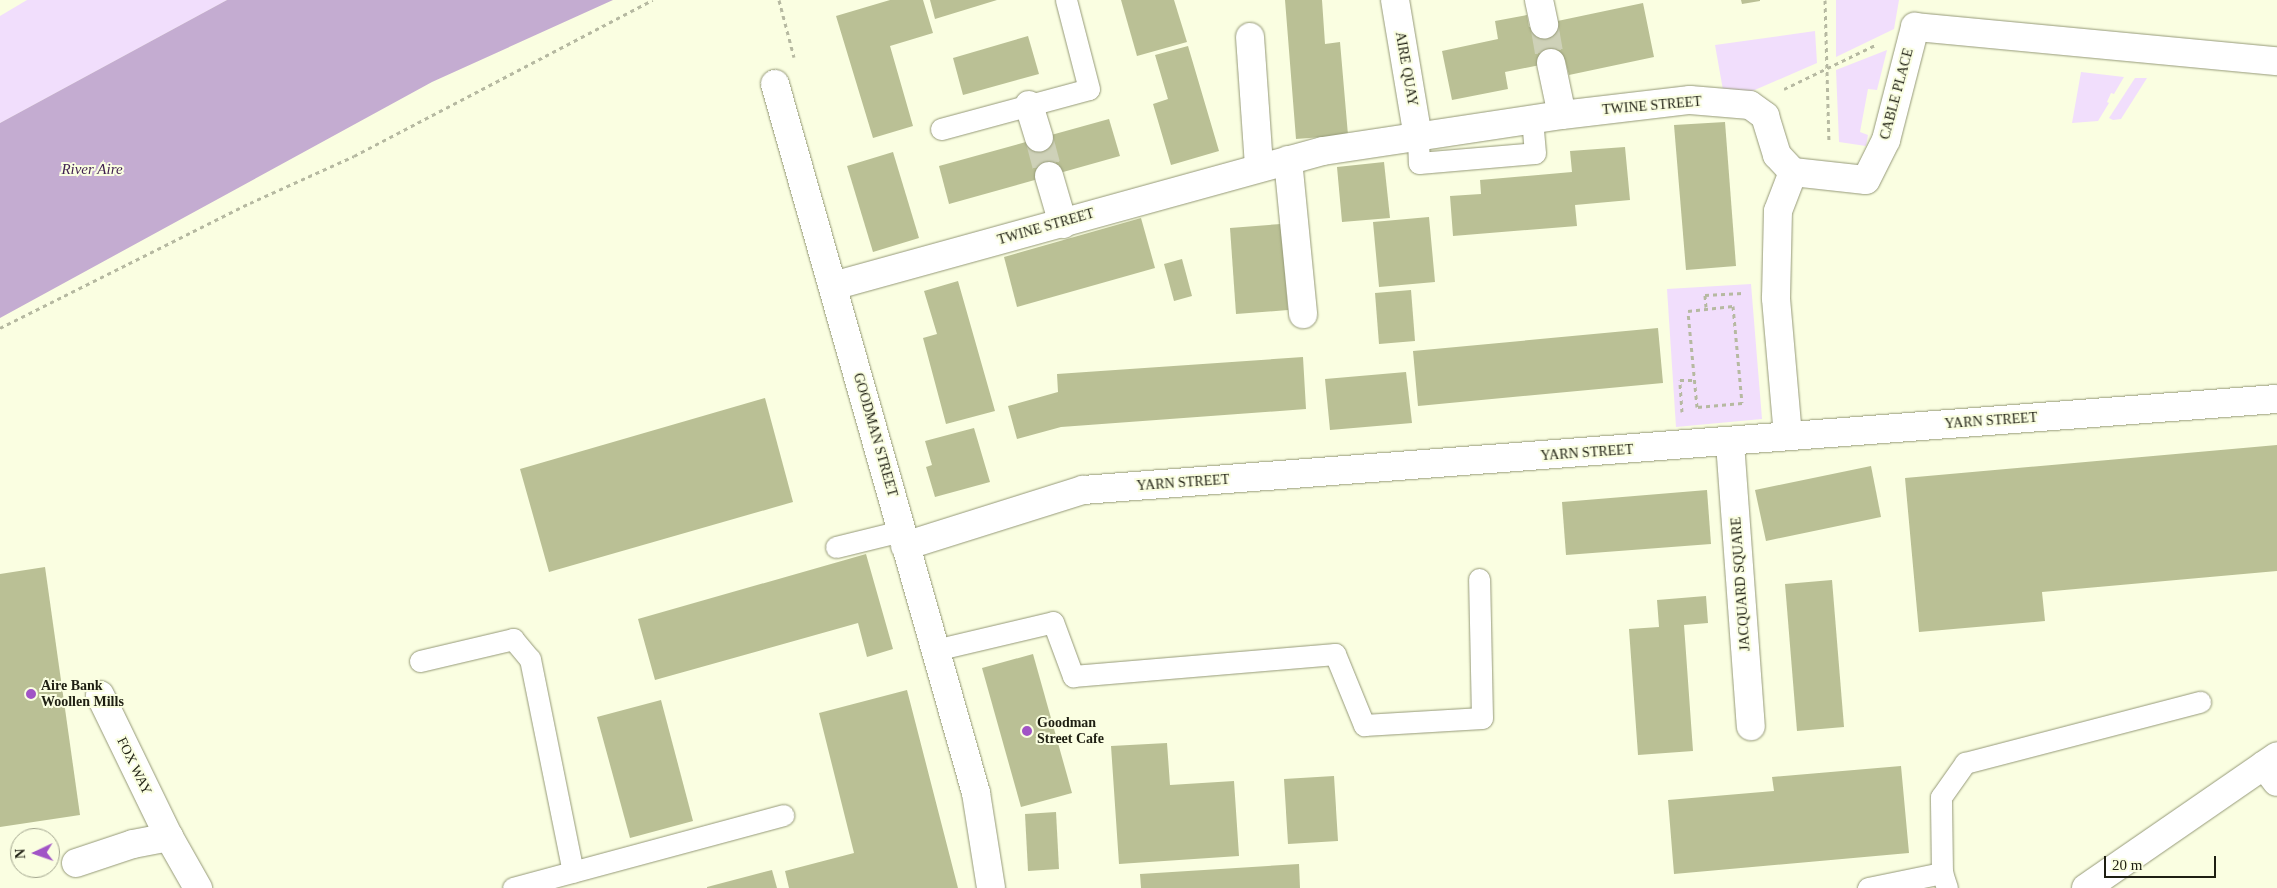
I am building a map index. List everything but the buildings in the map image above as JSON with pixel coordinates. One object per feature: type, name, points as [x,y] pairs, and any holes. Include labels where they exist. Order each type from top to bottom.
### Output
[{"type":"street","name":"AIRE QUAY","points":[[1394,0],[1418,138]]},
{"type":"street","points":[[1915,27],[2277,62]]},
{"type":"street","name":"CABLE PLACE","points":[[1793,172],[1866,180],[1886,140],[1915,27]]},
{"type":"street","points":[[1250,37],[1259,167]]},
{"type":"street","points":[[1551,62],[1562,115]]},
{"type":"street","name":"GOODMAN STREET","points":[[775,84],[976,793],[991,888]]},
{"type":"street","name":"TWINE STREET","points":[[833,286],[1063,224],[1259,167],[1323,151],[1418,138],[1532,119],[1690,100],[1750,105]]},
{"type":"street","points":[[1030,105],[1039,138]]},
{"type":"street","points":[[1750,105],[1765,116],[1777,155],[1793,172],[1778,211],[1776,291],[1788,436]]},
{"type":"street","points":[[1288,160],[1303,314]]},
{"type":"street","points":[[1049,176],[1063,224]]},
{"type":"street","name":"YARN STREET","points":[[903,539],[1083,490],[1685,446],[1788,436],[2277,399]]},
{"type":"street","name":"JACQUARD SQUARE","points":[[1730,442],[1752,726]]},
{"type":"street","name":"FOX WAY","points":[[100,695],[169,837],[198,888]]},
{"type":"street","points":[[2086,888],[2273,768]]},
{"type":"street","points":[[76,862],[133,844],[169,837]]},
{"type":"lane","points":[[941,129],[1089,89],[1066,0]]},
{"type":"lane","points":[[836,547],[903,539]]},
{"type":"lane","points":[[934,650],[1053,622],[1073,676],[1335,654],[1364,724],[1482,718],[1479,579]]},
{"type":"lane","points":[[420,661],[513,639],[530,660],[573,872]]},
{"type":"lane","points":[[1868,888],[1944,880],[1941,797],[1965,763],[2200,702]]},
{"type":"lane","points":[[513,888],[783,816]]},
{"type":"path","points":[[0,328],[250,204],[354,156],[653,0]]},
{"type":"path","points":[[775,84],[798,75],[779,0]]},
{"type":"path","points":[[1825,0],[1830,176]]},
{"type":"path","points":[[1750,105],[1915,27]]},
{"type":"path","points":[[1706,307],[1705,295],[1776,291]]},
{"type":"path","points":[[1733,306],[1742,403],[1697,407],[1693,380],[1688,311],[1706,307],[1733,306]]},
{"type":"path","points":[[1685,446],[1680,380],[1693,380]]},
{"type":"shaded area","points":[[27,0],[227,0],[0,123],[0,16]]},
{"type":"shaded area","points":[[1836,0],[1899,0],[1894,29],[1836,57]]},
{"type":"shaded area","points":[[1815,31],[1817,63],[1734,99],[1723,90],[1715,45]]},
{"type":"shaded area","points":[[1887,50],[1877,90],[1868,89],[1860,132],[1868,135],[1866,146],[1839,142],[1836,70]]},
{"type":"shaded area","points":[[2081,72],[2124,77],[2114,94],[2111,93],[2107,102],[2109,103],[2098,121],[2072,123]]},
{"type":"shaded area","points":[[2135,78],[2147,78],[2121,119],[2113,120],[2109,118]]},
{"type":"shaded area","points":[[1751,284],[1762,419],[1676,427],[1667,289]]},
{"type":"water","name":"River Aire","points":[[227,0],[613,0],[432,82],[0,318],[0,123]]},
{"type":"tunnel","points":[[1544,24],[1551,63]]},
{"type":"tunnel","points":[[1039,138],[1049,176]]},
{"type":"place","name":"Aire Bank Woollen Mills","points":[[31,694]]},
{"type":"place","name":"Goodman Street Cafe","points":[[1027,731]]}]
